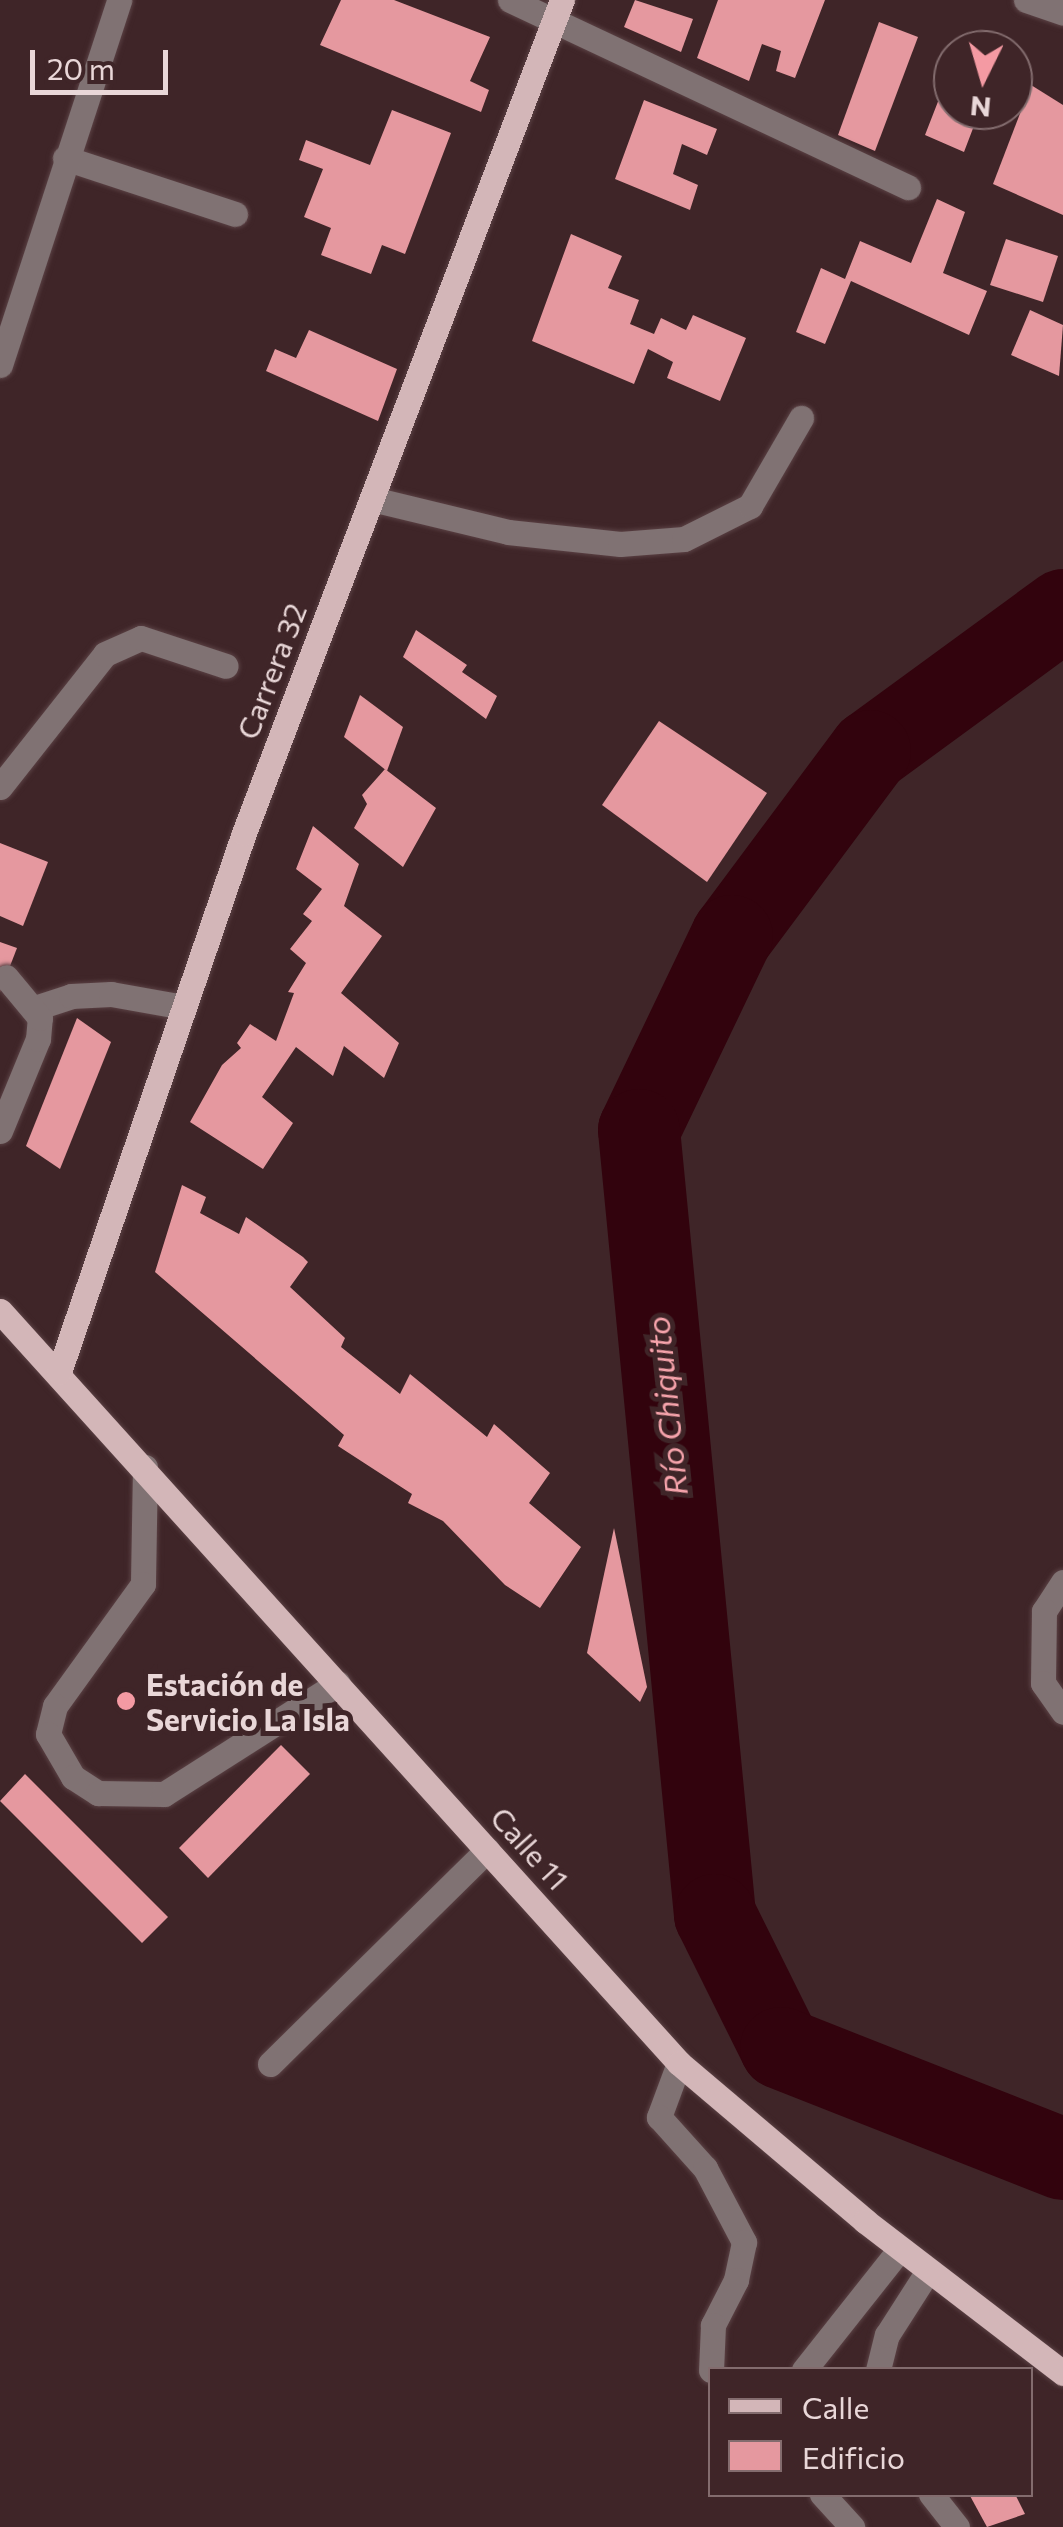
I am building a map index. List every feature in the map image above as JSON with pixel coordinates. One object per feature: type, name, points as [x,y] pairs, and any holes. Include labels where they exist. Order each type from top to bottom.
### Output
[{"type":"main road","name":"Carrera 32","points":[[59,1372],[184,1007],[558,9]]},
{"type":"main road","name":"Calle 11","points":[[0,1311],[679,2063],[928,2272],[1063,2374]]},
{"type":"street","points":[[0,365],[119,0]]},
{"type":"street","points":[[510,0],[558,9],[908,187]]},
{"type":"street","points":[[1026,0],[1063,14]]},
{"type":"street","points":[[66,158],[236,214]]},
{"type":"street","points":[[372,499],[508,532],[620,544],[684,538],[750,506],[802,418]]},
{"type":"street","points":[[0,787],[105,654],[141,638],[226,666]]},
{"type":"street","points":[[0,1130],[38,1039],[35,1008],[6,977]]},
{"type":"street","points":[[35,1008],[71,996],[111,994],[184,1007]]},
{"type":"street","points":[[145,1468],[143,1584],[52,1720],[48,1734],[73,1777],[98,1793],[164,1794],[338,1683]]},
{"type":"street","points":[[1063,1582],[1044,1611],[1044,1683],[1063,1712]]},
{"type":"street","points":[[270,2064],[487,1850]]},
{"type":"street","points":[[679,2063],[659,2116],[704,2168],[744,2242],[736,2280],[713,2325],[711,2367]]},
{"type":"street","points":[[806,2367],[900,2249]]},
{"type":"street","points":[[879,2367],[887,2335],[928,2272]]},
{"type":"street","points":[[825,2497],[852,2527]]},
{"type":"street","points":[[933,2497],[956,2527]]},
{"type":"building","points":[[341,0],[394,0],[490,37],[470,81],[489,90],[481,112],[320,45]]},
{"type":"building","points":[[635,0],[693,19],[681,52],[624,27]]},
{"type":"building","points":[[718,0],[825,0],[795,78],[776,71],[781,51],[762,44],[749,81],[697,58]]},
{"type":"building","points":[[879,22],[918,37],[875,151],[838,135]]},
{"type":"building","points":[[1033,86],[1063,105],[1063,215],[993,184],[1014,130],[1033,130]]},
{"type":"building","points":[[644,100],[717,129],[707,155],[682,144],[673,174],[698,185],[690,210],[615,179]]},
{"type":"building","points":[[392,110],[451,133],[405,254],[382,245],[371,274],[321,255],[331,228],[304,217],[323,169],[299,160],[306,140],[370,165]]},
{"type":"building","points":[[933,114],[933,130],[972,130],[964,152],[925,135]]},
{"type":"building","points":[[937,199],[965,212],[943,273],[987,291],[969,335],[851,281],[825,344],[796,332],[821,268],[845,279],[860,241],[911,263]]},
{"type":"building","points":[[571,234],[622,256],[608,288],[639,300],[630,324],[654,334],[661,318],[686,330],[693,315],[746,338],[720,401],[667,378],[673,362],[648,349],[634,384],[532,341]]},
{"type":"building","points":[[1006,239],[1058,256],[1043,302],[990,285]]},
{"type":"building","points":[[1030,310],[1063,325],[1059,376],[1011,355]]},
{"type":"building","points":[[309,330],[397,369],[378,421],[266,371],[275,349],[296,358]]},
{"type":"building","points":[[416,630],[467,665],[462,672],[497,696],[486,719],[403,657]]},
{"type":"building","points":[[360,695],[403,727],[387,771],[344,737]]},
{"type":"building","points":[[659,721],[767,793],[707,882],[602,805]]},
{"type":"building","points":[[385,769],[436,808],[403,867],[354,828],[367,804],[362,795]]},
{"type":"building","points":[[313,826],[359,864],[344,906],[382,936],[341,993],[399,1043],[384,1078],[344,1046],[333,1076],[296,1047],[262,1097],[293,1123],[263,1169],[190,1122],[222,1065],[241,1048],[237,1043],[250,1024],[276,1041],[294,993],[288,992],[306,963],[290,949],[312,921],[303,914],[322,889],[296,869]]},
{"type":"building","points":[[0,843],[48,862],[23,926],[0,916]]},
{"type":"building","points":[[0,942],[17,948],[0,992]]},
{"type":"building","points":[[77,1018],[111,1042],[60,1169],[26,1146]]},
{"type":"building","points":[[182,1185],[206,1197],[200,1213],[239,1234],[246,1217],[303,1257],[308,1262],[290,1287],[345,1338],[341,1347],[400,1394],[410,1374],[487,1437],[494,1424],[550,1473],[529,1503],[581,1547],[540,1608],[505,1585],[443,1521],[408,1503],[412,1494],[338,1446],[344,1435],[155,1272]]},
{"type":"building","points":[[614,1528],[647,1687],[640,1702],[587,1653]]},
{"type":"building","points":[[281,1745],[310,1774],[208,1878],[179,1848]]},
{"type":"building","points":[[25,1774],[168,1917],[142,1943],[0,1801]]},
{"type":"building","points":[[971,2497],[1016,2497],[1025,2514],[987,2527]]},
{"type":"waterway","name":"Río Chiquito","points":[[1063,610],[870,751],[732,936],[639,1130],[715,1915],[781,2048],[1063,2159]]},
{"type":"place","name":"Estación de Servicio La Isla","points":[[126,1701]]}]
